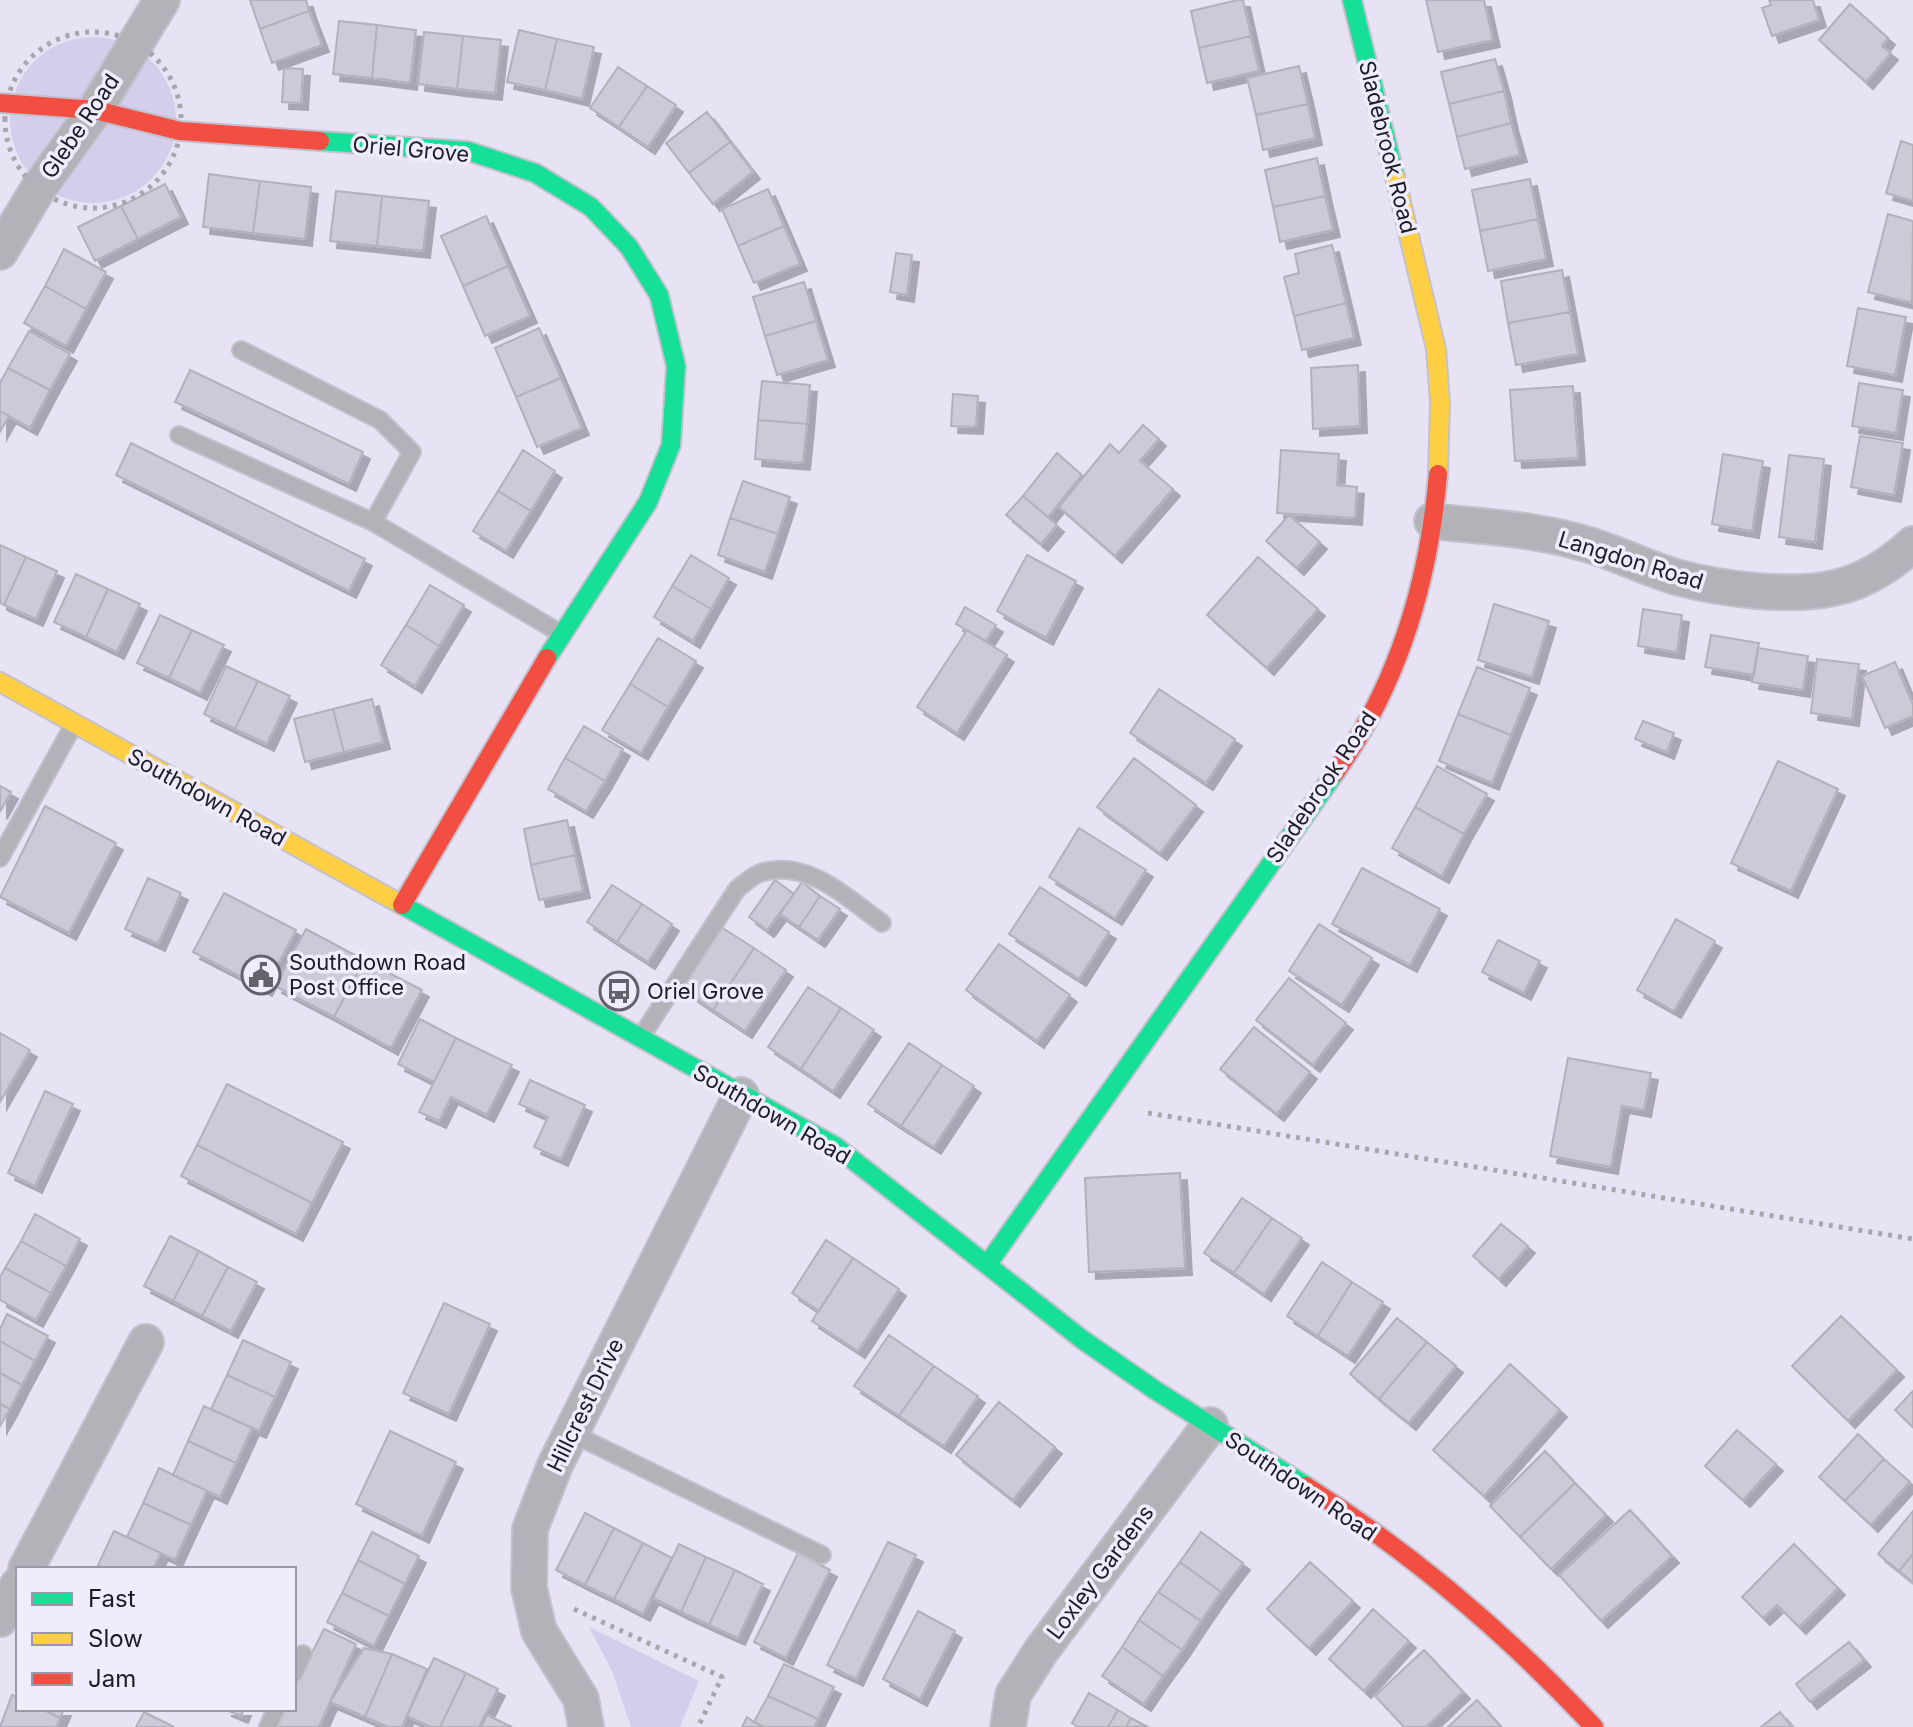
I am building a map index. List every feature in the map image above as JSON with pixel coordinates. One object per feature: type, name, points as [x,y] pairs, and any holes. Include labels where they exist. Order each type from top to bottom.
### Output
[{"type":"street","name":"Glebe Road","points":[[0,252],[38,189],[95,110],[162,0]]},
{"type":"street","name":"Sladebrook Road","points":[[987,1265],[1344,761],[1377,704],[1414,608],[1432,521],[1440,421],[1437,363],[1426,304],[1352,0]]},
{"type":"street","name":"Oriel Grove","points":[[0,103],[95,110],[180,131],[468,151],[535,173],[591,207],[629,247],[659,295],[676,366],[671,445],[648,502],[561,633],[402,905]]},
{"type":"street","name":"Langdon Road","points":[[1432,521],[1544,535],[1588,544],[1675,577],[1753,589],[1803,592],[1834,588],[1880,569],[1913,544]]},
{"type":"street","name":"Southdown Road","points":[[0,682],[835,1146],[1083,1340],[1319,1494],[1471,1608],[1541,1670],[1594,1727]]},
{"type":"street","name":"Hillcrest Drive","points":[[586,1727],[581,1699],[539,1631],[529,1588],[530,1529],[555,1465],[741,1095]]},
{"type":"street","points":[[27,1567],[146,1342]]},
{"type":"street","name":"Loxley Gardens","points":[[1008,1727],[1013,1695],[1041,1651],[1210,1425]]},
{"type":"street","points":[[0,1619],[16,1589]]},
{"type":"lane","points":[[241,350],[380,420],[412,452],[373,522]]},
{"type":"lane","points":[[179,435],[373,522],[561,633]]},
{"type":"lane","points":[[0,858],[75,723]]},
{"type":"lane","points":[[640,1039],[737,889],[760,872],[789,868],[814,875],[882,923]]},
{"type":"lane","points":[[571,1433],[822,1555]]},
{"type":"lane","points":[[296,1669],[303,1654]]},
{"type":"path","points":[[1099,1105],[1913,1239]]},
{"type":"path","points":[[529,1588],[722,1677],[698,1727]]},
{"type":"shaded area","points":[[93,37],[125,43],[152,61],[170,88],[176,120],[170,152],[152,179],[125,197],[93,203],[61,197],[34,179],[16,152],[10,120],[16,88],[34,61],[61,43]]},
{"type":"shaded area","points":[[589,1627],[699,1681],[680,1727],[631,1727],[612,1671]]},
{"type":"building","points":[[250,0],[306,0],[309,11],[260,29]]},
{"type":"building","points":[[1243,0],[1251,36],[1199,48],[1191,11]]},
{"type":"building","points":[[1426,0],[1484,0],[1493,40],[1438,52]]},
{"type":"building","points":[[1769,0],[1813,0],[1819,20],[1772,36],[1762,8],[1771,5]]},
{"type":"building","points":[[1850,4],[1888,38],[1882,46],[1891,53],[1866,82],[1819,40]]},
{"type":"building","points":[[309,11],[322,45],[272,63],[260,29]]},
{"type":"building","points":[[339,21],[377,25],[372,78],[333,74]]},
{"type":"building","points":[[377,25],[416,30],[410,83],[372,78]]},
{"type":"building","points":[[519,30],[557,39],[545,90],[507,82]]},
{"type":"building","points":[[424,32],[463,36],[457,89],[418,84]]},
{"type":"building","points":[[463,36],[501,40],[495,93],[457,89]]},
{"type":"building","points":[[1251,36],[1259,71],[1207,83],[1199,48]]},
{"type":"building","points":[[557,39],[594,47],[582,99],[545,90]]},
{"type":"building","points":[[1495,59],[1504,91],[1449,104],[1441,72]]},
{"type":"building","points":[[1299,66],[1308,104],[1256,115],[1247,78]]},
{"type":"building","points":[[618,67],[647,86],[619,127],[590,108]]},
{"type":"building","points":[[284,68],[303,69],[301,103],[282,102]]},
{"type":"building","points":[[647,86],[676,105],[648,147],[619,127]]},
{"type":"building","points":[[1504,91],[1511,123],[1457,137],[1449,104]]},
{"type":"building","points":[[1308,104],[1315,138],[1263,150],[1256,115]]},
{"type":"building","points":[[707,112],[730,142],[689,173],[666,143]]},
{"type":"building","points":[[1511,123],[1520,155],[1465,169],[1457,137]]},
{"type":"building","points":[[1901,141],[1913,145],[1913,201],[1886,193]]},
{"type":"building","points":[[730,142],[753,172],[713,204],[689,173]]},
{"type":"building","points":[[1317,158],[1325,196],[1273,207],[1265,170]]},
{"type":"building","points":[[209,174],[260,181],[253,233],[203,227]]},
{"type":"building","points":[[1530,179],[1538,219],[1480,231],[1472,190]]},
{"type":"building","points":[[260,181],[311,187],[305,239],[253,233]]},
{"type":"building","points":[[165,184],[181,217],[138,239],[121,206]]},
{"type":"building","points":[[768,189],[784,226],[738,246],[722,209]]},
{"type":"building","points":[[336,191],[382,196],[377,246],[330,241]]},
{"type":"building","points":[[382,196],[429,201],[423,251],[377,246]]},
{"type":"building","points":[[1325,196],[1333,230],[1280,242],[1273,207]]},
{"type":"building","points":[[121,206],[138,239],[95,261],[78,227]]},
{"type":"building","points":[[1888,214],[1913,221],[1912,303],[1868,292]]},
{"type":"building","points":[[486,216],[508,266],[463,286],[441,236]]},
{"type":"building","points":[[1538,219],[1546,259],[1488,271],[1480,231]]},
{"type":"building","points":[[784,226],[800,264],[754,283],[738,246]]},
{"type":"building","points":[[1332,245],[1346,303],[1294,316],[1284,277],[1299,273],[1295,254]]},
{"type":"building","points":[[64,249],[106,272],[86,309],[45,286]]},
{"type":"building","points":[[896,253],[912,255],[907,295],[890,292]]},
{"type":"building","points":[[508,266],[530,316],[485,336],[463,286]]},
{"type":"building","points":[[1562,270],[1570,312],[1508,323],[1501,281]]},
{"type":"building","points":[[804,282],[816,321],[765,336],[753,297]]},
{"type":"building","points":[[45,286],[86,309],[66,346],[24,323]]},
{"type":"building","points":[[1346,303],[1354,338],[1302,350],[1294,316]]},
{"type":"building","points":[[1858,308],[1906,317],[1895,375],[1847,366]]},
{"type":"building","points":[[1570,312],[1578,354],[1516,365],[1508,323]]},
{"type":"building","points":[[816,321],[828,360],[777,375],[765,336]]},
{"type":"building","points":[[539,328],[561,378],[516,397],[495,348]]},
{"type":"building","points":[[29,331],[70,354],[50,390],[8,368]]},
{"type":"building","points":[[1358,365],[1360,426],[1313,429],[1311,368]]},
{"type":"building","points":[[8,368],[50,390],[30,428],[0,411],[0,383]]},
{"type":"building","points":[[190,370],[363,452],[349,484],[175,402]]},
{"type":"building","points":[[561,378],[582,428],[537,447],[516,397]]},
{"type":"building","points":[[762,381],[810,385],[807,424],[758,420]]},
{"type":"building","points":[[1859,383],[1903,390],[1896,433],[1852,426]]},
{"type":"building","points":[[1573,386],[1578,458],[1515,461],[1510,390]]},
{"type":"building","points":[[953,394],[978,396],[976,427],[951,426]]},
{"type":"building","points":[[0,411],[9,416],[0,432]]},
{"type":"building","points":[[758,420],[807,424],[803,463],[755,459]]},
{"type":"building","points":[[1143,425],[1159,439],[1140,461],[1173,489],[1115,556],[1059,507],[1110,444],[1119,453]]},
{"type":"building","points":[[1860,436],[1903,443],[1894,495],[1851,487]]},
{"type":"building","points":[[131,443],[365,559],[349,591],[116,475]]},
{"type":"building","points":[[523,450],[555,471],[531,511],[498,491]]},
{"type":"building","points":[[1281,450],[1339,454],[1337,485],[1357,487],[1355,518],[1277,513]]},
{"type":"building","points":[[1057,453],[1082,475],[1048,517],[1023,496]]},
{"type":"building","points":[[1723,454],[1763,461],[1752,531],[1712,524]]},
{"type":"building","points":[[1789,455],[1824,459],[1815,542],[1779,537]]},
{"type":"building","points":[[743,481],[790,497],[778,534],[730,518]]},
{"type":"building","points":[[498,491],[531,511],[506,551],[473,531]]},
{"type":"building","points":[[1023,496],[1057,525],[1041,544],[1006,515]]},
{"type":"building","points":[[1289,515],[1320,542],[1297,568],[1266,541]]},
{"type":"building","points":[[730,518],[778,534],[765,572],[718,555]]},
{"type":"building","points":[[0,545],[26,557],[4,605],[0,603]]},
{"type":"building","points":[[691,555],[729,578],[711,609],[672,586]]},
{"type":"building","points":[[1027,555],[1076,581],[1046,638],[997,611]]},
{"type":"building","points":[[26,557],[57,571],[36,619],[4,605]]},
{"type":"building","points":[[1258,557],[1318,609],[1267,668],[1207,615]]},
{"type":"building","points":[[76,574],[108,589],[86,637],[54,622]]},
{"type":"building","points":[[430,585],[464,605],[439,646],[406,625]]},
{"type":"building","points":[[672,586],[711,609],[693,641],[654,617]]},
{"type":"building","points":[[108,589],[140,604],[117,652],[86,637]]},
{"type":"building","points":[[1494,604],[1549,621],[1532,677],[1478,660]]},
{"type":"building","points":[[965,607],[996,625],[986,641],[956,624]]},
{"type":"building","points":[[1643,609],[1682,615],[1677,652],[1638,646]]},
{"type":"building","points":[[160,615],[192,630],[169,678],[137,663]]},
{"type":"building","points":[[406,625],[439,646],[415,686],[381,665]]},
{"type":"building","points":[[192,630],[224,645],[200,693],[169,678]]},
{"type":"building","points":[[967,630],[1007,655],[957,733],[917,707]]},
{"type":"building","points":[[1711,635],[1759,643],[1754,675],[1705,667]]},
{"type":"building","points":[[658,638],[696,661],[668,707],[630,684]]},
{"type":"building","points":[[1758,648],[1808,656],[1803,690],[1752,682]]},
{"type":"building","points":[[1817,659],[1859,664],[1852,719],[1811,713]]},
{"type":"building","points":[[1895,662],[1913,705],[1913,716],[1885,728],[1862,676]]},
{"type":"building","points":[[226,666],[258,681],[235,729],[204,714]]},
{"type":"building","points":[[1477,667],[1530,688],[1511,735],[1458,714]]},
{"type":"building","points":[[258,681],[290,696],[267,744],[235,729]]},
{"type":"building","points":[[630,684],[668,707],[641,753],[602,730]]},
{"type":"building","points":[[1159,689],[1235,739],[1206,783],[1130,733]]},
{"type":"building","points":[[372,699],[383,742],[344,752],[333,709]]},
{"type":"building","points":[[333,709],[344,752],[305,762],[294,719]]},
{"type":"building","points":[[1458,714],[1511,735],[1492,783],[1439,761]]},
{"type":"building","points":[[1643,721],[1674,733],[1667,752],[1635,739]]},
{"type":"building","points":[[584,726],[623,749],[605,781],[565,758]]},
{"type":"building","points":[[565,758],[605,781],[586,811],[548,789]]},
{"type":"building","points":[[1134,758],[1196,805],[1160,853],[1097,807]]},
{"type":"building","points":[[1778,761],[1838,789],[1791,891],[1731,863]]},
{"type":"building","points":[[1437,766],[1487,794],[1464,834],[1415,807]]},
{"type":"building","points":[[0,786],[11,792],[0,812]]},
{"type":"building","points":[[45,806],[116,843],[69,933],[0,897]]},
{"type":"building","points":[[1415,807],[1464,834],[1442,876],[1392,848]]},
{"type":"building","points":[[567,820],[575,855],[531,865],[524,829]]},
{"type":"building","points":[[1079,828],[1146,870],[1115,918],[1049,877]]},
{"type":"building","points":[[575,855],[583,891],[539,900],[531,865]]},
{"type":"building","points":[[1362,868],[1440,909],[1410,965],[1332,924]]},
{"type":"building","points":[[148,878],[181,893],[158,944],[125,929]]},
{"type":"building","points":[[775,880],[794,894],[767,930],[749,917]]},
{"type":"building","points":[[802,882],[820,896],[799,927],[780,914]]},
{"type":"building","points":[[612,885],[642,904],[617,942],[587,922]]},
{"type":"building","points":[[1040,887],[1109,932],[1079,979],[1009,934]]},
{"type":"building","points":[[224,893],[296,930],[265,989],[193,952]]},
{"type":"building","points":[[820,896],[840,909],[818,940],[799,927]]},
{"type":"building","points":[[642,904],[672,924],[648,962],[617,942]]},
{"type":"building","points":[[1676,919],[1715,941],[1674,1011],[1637,990]]},
{"type":"building","points":[[1319,924],[1372,958],[1342,1005],[1289,971]]},
{"type":"building","points":[[721,927],[754,948],[713,1010],[681,988]]},
{"type":"building","points":[[306,929],[364,960],[334,1017],[275,986]]},
{"type":"building","points":[[1498,940],[1540,961],[1524,993],[1482,972]]},
{"type":"building","points":[[999,944],[1070,995],[1037,1041],[966,990]]},
{"type":"building","points":[[754,948],[786,970],[745,1031],[713,1010]]},
{"type":"building","points":[[364,960],[422,990],[391,1048],[334,1017]]},
{"type":"building","points":[[1289,978],[1346,1023],[1313,1065],[1256,1020]]},
{"type":"building","points":[[808,987],[841,1008],[801,1069],[768,1047]]},
{"type":"building","points":[[841,1008],[874,1030],[833,1091],[801,1069]]},
{"type":"building","points":[[420,1019],[456,1038],[434,1082],[398,1064]]},
{"type":"building","points":[[1254,1027],[1310,1072],[1277,1114],[1220,1069]]},
{"type":"building","points":[[0,1033],[30,1050],[0,1102]]},
{"type":"building","points":[[456,1038],[512,1065],[487,1115],[451,1097],[439,1121],[419,1112]]},
{"type":"building","points":[[909,1043],[942,1065],[901,1126],[868,1104]]},
{"type":"building","points":[[1568,1058],[1651,1073],[1644,1110],[1622,1106],[1611,1167],[1550,1156]]},
{"type":"building","points":[[942,1065],[974,1086],[934,1147],[901,1126]]},
{"type":"building","points":[[530,1080],[585,1105],[561,1159],[534,1147],[548,1117],[519,1104]]},
{"type":"building","points":[[227,1084],[343,1142],[312,1203],[197,1145]]},
{"type":"building","points":[[45,1091],[73,1104],[35,1186],[8,1173]]},
{"type":"building","points":[[197,1145],[312,1203],[296,1234],[181,1176]]},
{"type":"building","points":[[1180,1173],[1185,1268],[1089,1272],[1085,1178]]},
{"type":"building","points":[[1242,1198],[1272,1218],[1234,1273],[1204,1253]]},
{"type":"building","points":[[35,1214],[80,1239],[66,1266],[21,1241]]},
{"type":"building","points":[[1272,1218],[1302,1238],[1264,1294],[1234,1273]]},
{"type":"building","points":[[1501,1224],[1528,1246],[1499,1279],[1473,1256]]},
{"type":"building","points":[[170,1236],[199,1251],[173,1301],[144,1286]]},
{"type":"building","points":[[826,1240],[853,1258],[819,1311],[792,1293]]},
{"type":"building","points":[[21,1241],[66,1266],[51,1293],[5,1268]]},
{"type":"building","points":[[199,1251],[228,1267],[202,1316],[173,1301]]},
{"type":"building","points":[[853,1258],[899,1289],[858,1351],[812,1321]]},
{"type":"building","points":[[1322,1262],[1352,1282],[1318,1336],[1287,1316]]},
{"type":"building","points":[[228,1267],[257,1282],[231,1331],[202,1316]]},
{"type":"building","points":[[5,1268],[51,1293],[36,1320],[0,1300],[0,1277]]},
{"type":"building","points":[[1352,1282],[1383,1302],[1348,1356],[1318,1336]]},
{"type":"building","points":[[444,1303],[490,1324],[449,1414],[403,1393]]},
{"type":"building","points":[[7,1314],[48,1336],[35,1361],[0,1341],[0,1329]]},
{"type":"building","points":[[1841,1316],[1897,1370],[1848,1421],[1792,1366]]},
{"type":"building","points":[[1397,1318],[1427,1342],[1379,1399],[1350,1374]]},
{"type":"building","points":[[889,1335],[934,1366],[899,1416],[854,1386]]},
{"type":"building","points":[[243,1340],[291,1362],[275,1397],[227,1375]]},
{"type":"building","points":[[0,1341],[35,1361],[22,1385],[0,1373]]},
{"type":"building","points":[[1427,1342],[1456,1366],[1409,1423],[1379,1399]]},
{"type":"building","points":[[1510,1364],[1560,1410],[1484,1496],[1433,1450]]},
{"type":"building","points":[[934,1366],[978,1396],[944,1446],[899,1416]]},
{"type":"building","points":[[0,1373],[22,1385],[10,1409],[0,1404]]},
{"type":"building","points":[[227,1375],[275,1397],[259,1431],[211,1409]]},
{"type":"building","points":[[1913,1391],[1913,1427],[1895,1410]]},
{"type":"building","points":[[999,1402],[1055,1447],[1013,1500],[956,1455]]},
{"type":"building","points":[[0,1404],[10,1409],[0,1426]]},
{"type":"building","points":[[204,1406],[252,1428],[236,1463],[188,1441]]},
{"type":"building","points":[[1737,1430],[1776,1464],[1743,1500],[1705,1466]]},
{"type":"building","points":[[390,1431],[456,1462],[422,1536],[356,1504]]},
{"type":"building","points":[[1858,1434],[1884,1459],[1845,1501],[1819,1477]]},
{"type":"building","points":[[188,1441],[236,1463],[220,1497],[173,1475]]},
{"type":"building","points":[[1545,1451],[1575,1483],[1520,1537],[1490,1506]]},
{"type":"building","points":[[1884,1459],[1910,1482],[1871,1525],[1845,1501]]},
{"type":"building","points":[[159,1468],[207,1491],[191,1525],[143,1503]]},
{"type":"building","points":[[1575,1483],[1606,1515],[1551,1569],[1520,1537]]},
{"type":"building","points":[[143,1503],[191,1525],[175,1560],[127,1537]]},
{"type":"building","points":[[1630,1510],[1672,1556],[1601,1621],[1559,1575]]},
{"type":"building","points":[[1913,1511],[1913,1554],[1899,1571],[1878,1554]]},
{"type":"building","points":[[585,1513],[614,1528],[585,1585],[556,1570]]},
{"type":"building","points":[[614,1528],[643,1543],[614,1599],[585,1585]]},
{"type":"building","points":[[114,1531],[161,1553],[154,1567],[98,1565]]},
{"type":"building","points":[[372,1532],[419,1556],[405,1584],[358,1560]]},
{"type":"building","points":[[1201,1532],[1243,1563],[1221,1592],[1180,1562]]},
{"type":"building","points":[[888,1542],[916,1555],[856,1679],[827,1665]]},
{"type":"building","points":[[643,1543],[672,1558],[643,1614],[614,1599]]},
{"type":"building","points":[[679,1544],[706,1557],[681,1612],[653,1598]]},
{"type":"building","points":[[1794,1544],[1838,1588],[1799,1627],[1777,1605],[1763,1618],[1742,1597]]},
{"type":"building","points":[[798,1553],[830,1570],[786,1658],[754,1642]]},
{"type":"building","points":[[1913,1554],[1913,1582],[1899,1571]]},
{"type":"building","points":[[706,1557],[735,1570],[709,1625],[681,1612]]},
{"type":"building","points":[[358,1560],[405,1584],[389,1616],[342,1593]]},
{"type":"building","points":[[1180,1562],[1221,1592],[1201,1621],[1158,1592]]},
{"type":"building","points":[[1310,1562],[1353,1601],[1309,1648],[1267,1609]]},
{"type":"building","points":[[735,1570],[763,1584],[738,1638],[709,1625]]},
{"type":"building","points":[[1158,1592],[1201,1621],[1182,1650],[1139,1620]]},
{"type":"building","points":[[342,1593],[389,1616],[374,1646],[327,1622]]},
{"type":"building","points":[[1373,1609],[1409,1641],[1364,1691],[1329,1659]]},
{"type":"building","points":[[918,1611],[955,1631],[920,1699],[883,1679]]},
{"type":"building","points":[[1139,1620],[1182,1650],[1163,1676],[1122,1647]]},
{"type":"building","points":[[324,1629],[356,1644],[319,1727],[274,1727],[282,1711],[296,1711],[296,1684]]},
{"type":"building","points":[[1849,1642],[1864,1660],[1810,1702],[1796,1684]]},
{"type":"building","points":[[1122,1647],[1163,1676],[1144,1704],[1102,1676]]},
{"type":"building","points":[[364,1648],[392,1654],[365,1717],[330,1702]]},
{"type":"building","points":[[1424,1650],[1463,1692],[1426,1727],[1404,1727],[1375,1696]]},
{"type":"building","points":[[392,1654],[427,1669],[402,1727],[388,1727],[365,1717]]},
{"type":"building","points":[[434,1658],[466,1673],[440,1727],[431,1727],[407,1716]]},
{"type":"building","points":[[784,1664],[834,1687],[818,1719],[768,1696]]},
{"type":"building","points":[[466,1673],[498,1689],[479,1727],[440,1727]]},
{"type":"building","points":[[1089,1693],[1118,1710],[1108,1727],[1078,1727],[1072,1723]]},
{"type":"building","points":[[12,1695],[16,1697],[16,1711],[46,1711],[60,1718],[56,1727],[0,1727]]},
{"type":"building","points":[[768,1696],[818,1719],[814,1727],[764,1727],[754,1722]]},
{"type":"building","points":[[1477,1700],[1501,1727],[1448,1727]]},
{"type":"building","points":[[1118,1710],[1131,1718],[1126,1727],[1108,1727]]},
{"type":"building","points":[[46,1711],[63,1711],[60,1718]]},
{"type":"building","points":[[144,1712],[174,1727],[136,1727]]},
{"type":"building","points":[[1780,1712],[1792,1727],[1761,1727]]},
{"type":"building","points":[[487,1715],[512,1727],[481,1727]]},
{"type":"building","points":[[747,1717],[754,1722],[764,1727],[742,1727]]},
{"type":"building","points":[[1131,1718],[1146,1726],[1126,1727]]},
{"type":"traffic: fast","points":[[1352,0],[1395,177]]},
{"type":"traffic: fast","points":[[320,141],[468,151],[535,173],[591,207],[629,247],[659,295],[676,366],[671,445],[648,502],[547,658]]},
{"type":"traffic: fast","points":[[987,1265],[1335,773]]},
{"type":"traffic: fast","points":[[395,901],[835,1146],[1083,1340],[1306,1486]]},
{"type":"traffic: slow","points":[[1395,177],[1436,349],[1440,402],[1438,474]]},
{"type":"traffic: slow","points":[[0,682],[395,901]]},
{"type":"traffic: jam","points":[[0,103],[95,110],[180,131],[320,141]]},
{"type":"traffic: jam","points":[[1335,773],[1376,704],[1407,631],[1427,553],[1438,474]]},
{"type":"traffic: jam","points":[[402,905],[547,658]]},
{"type":"traffic: jam","points":[[1306,1486],[1384,1539],[1458,1598],[1528,1660],[1594,1727]]},
{"type":"place","name":"Southdown Road Post Office","points":[[261,975]]},
{"type":"place","name":"Oriel Grove","points":[[619,991]]}]
